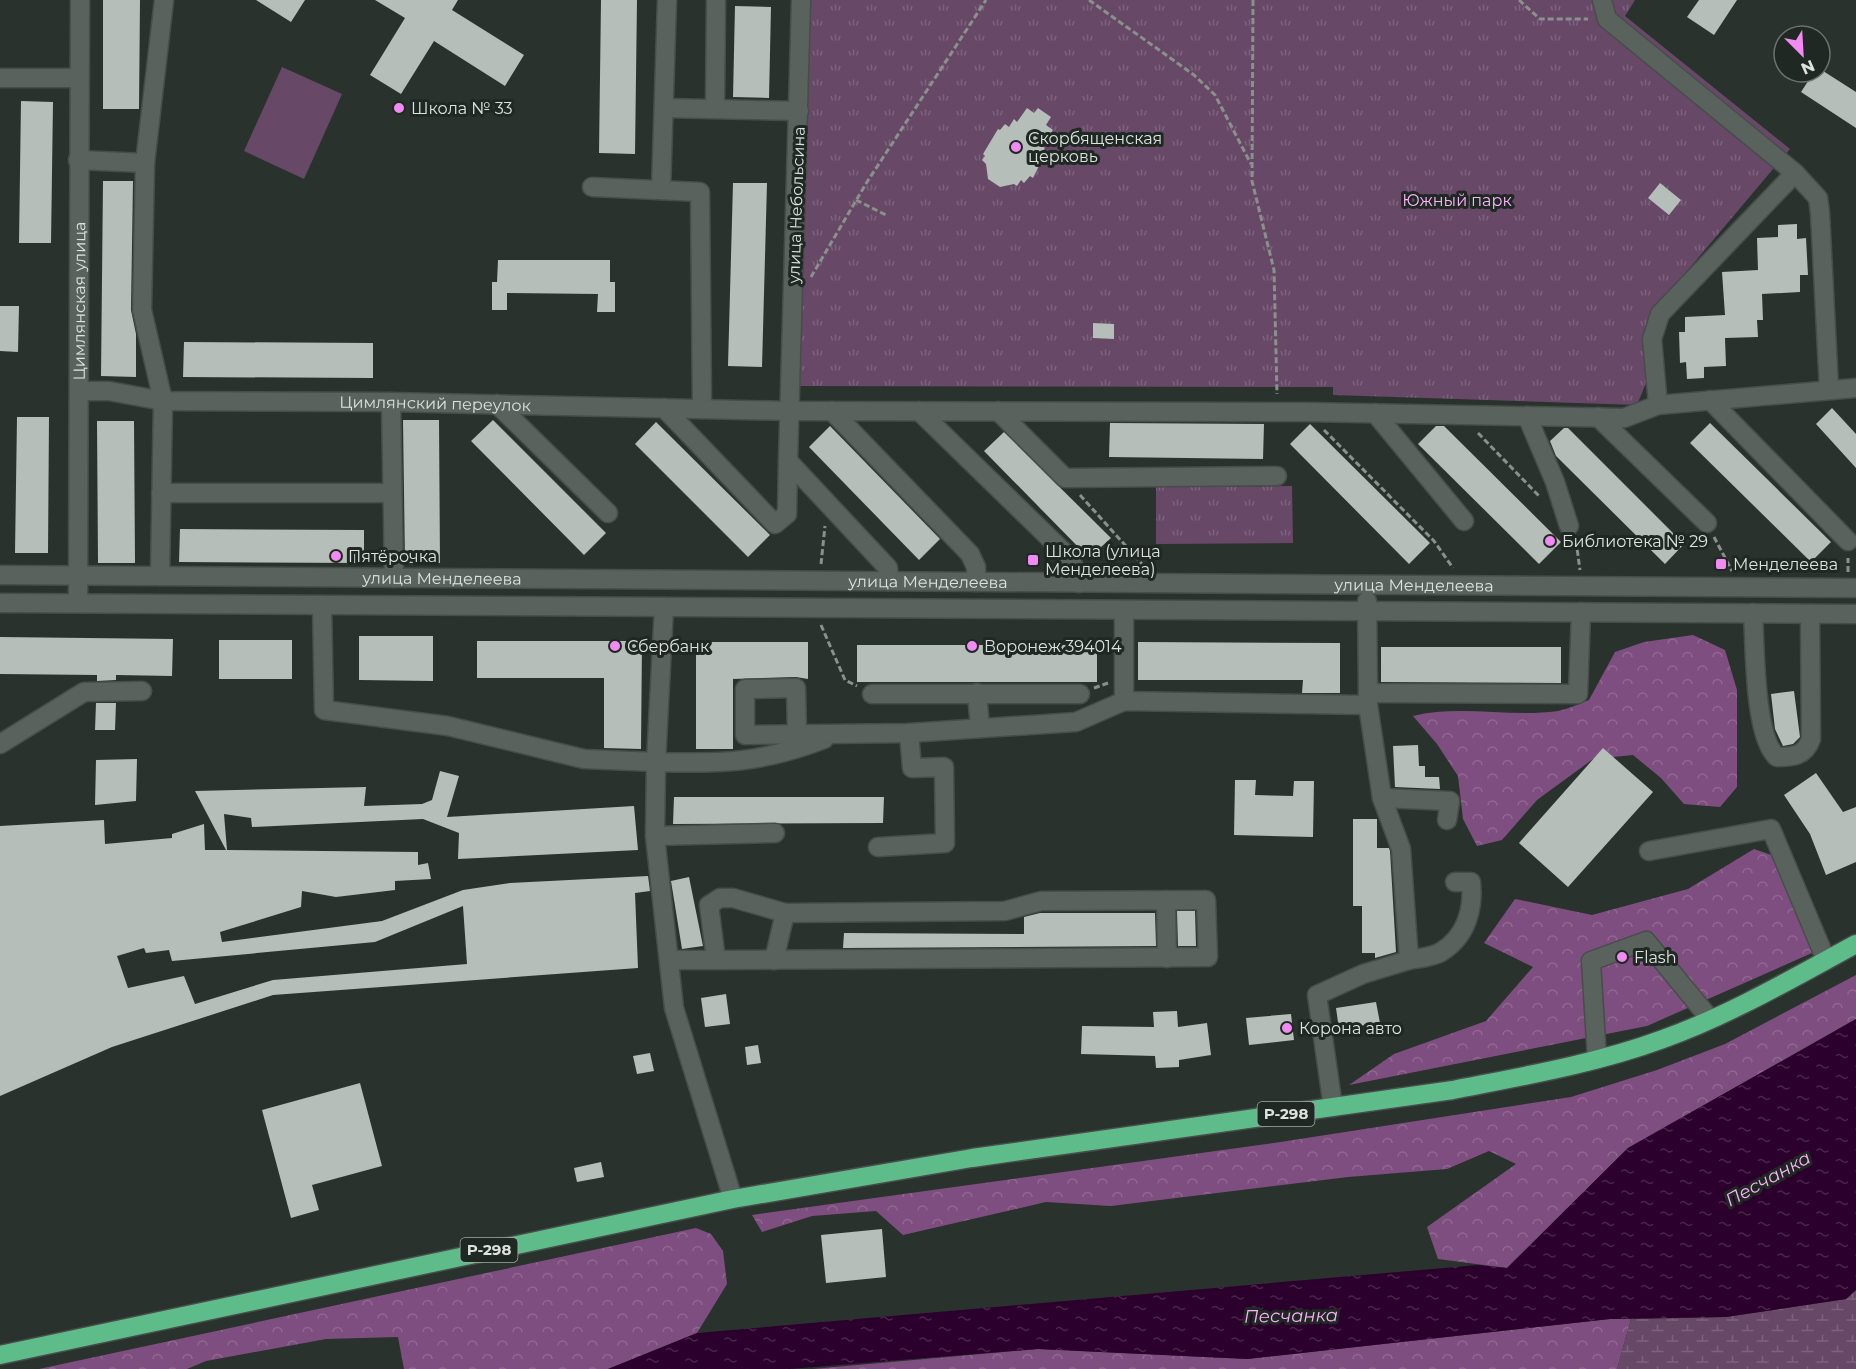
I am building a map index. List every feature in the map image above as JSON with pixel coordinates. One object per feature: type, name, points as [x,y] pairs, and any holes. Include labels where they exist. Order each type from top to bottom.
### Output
[{"type":"highway","name":"Р-298","points":[[0,1355],[733,1199],[972,1158],[1453,1090],[1598,1059],[1663,1039],[1710,1019],[1856,944]]},
{"type":"street","name":"Цимлянская улица","points":[[78,603],[80,391],[78,160],[81,0]]},
{"type":"street","points":[[160,576],[163,400],[142,310],[145,163],[164,0]]},
{"type":"street","points":[[661,190],[666,0]]},
{"type":"street","points":[[715,109],[717,0]]},
{"type":"street","name":"улица Небольсина","points":[[664,408],[775,524],[787,514],[801,0]]},
{"type":"street","points":[[1602,0],[1608,19],[1795,173],[1818,198],[1828,389]]},
{"type":"street","points":[[0,78],[79,78]]},
{"type":"street","points":[[664,108],[799,111]]},
{"type":"street","points":[[78,160],[145,163]]},
{"type":"street","points":[[1658,405],[1652,339],[1660,314],[1795,173]]},
{"type":"street","points":[[592,187],[700,192],[702,409]]},
{"type":"street","name":"Цимлянский переулок","points":[[80,391],[109,391],[163,400],[391,402],[790,411],[1306,412],[1624,418],[1658,405],[1856,388]]},
{"type":"street","points":[[1710,400],[1848,541]]},
{"type":"street","points":[[391,402],[394,578]]},
{"type":"street","points":[[498,405],[608,513]]},
{"type":"street","points":[[832,411],[970,554],[976,567],[976,582]]},
{"type":"street","points":[[919,411],[1071,560],[1079,583]]},
{"type":"street","points":[[998,411],[1065,478],[1277,476]]},
{"type":"street","points":[[1375,413],[1464,521]]},
{"type":"street","points":[[1527,416],[1555,482],[1569,526]]},
{"type":"street","points":[[1598,417],[1707,523]]},
{"type":"street","points":[[788,461],[888,568],[890,581]]},
{"type":"street","points":[[161,493],[392,493]]},
{"type":"street","name":"улица Менделеева","points":[[0,575],[1856,588]]},
{"type":"street","points":[[1366,584],[1368,699],[1382,798],[1401,849],[1409,960]]},
{"type":"street","name":"улица Менделеева","points":[[0,603],[1856,614]]},
{"type":"street","points":[[322,605],[324,710],[448,726],[584,759],[712,763],[763,759],[837,734]]},
{"type":"street","points":[[664,607],[656,762],[655,836],[674,1008],[733,1199]]},
{"type":"street","points":[[1124,610],[1124,701]]},
{"type":"street","points":[[796,735],[909,733],[1076,722],[1124,701],[1578,694],[1581,612]]},
{"type":"street","points":[[1753,613],[1760,714],[1769,747],[1778,757],[1800,754],[1807,749],[1811,740],[1810,614]]},
{"type":"street","points":[[0,744],[84,692],[142,691]]},
{"type":"street","points":[[977,693],[980,728]]},
{"type":"street","points":[[872,694],[1080,694]]},
{"type":"street","points":[[878,847],[945,843],[944,767],[912,768],[909,733]]},
{"type":"street","points":[[1382,798],[1450,801],[1447,820]]},
{"type":"street","points":[[1649,851],[1771,829],[1826,960]]},
{"type":"street","points":[[655,836],[776,834]]},
{"type":"street","points":[[1333,1107],[1317,995],[1363,974],[1440,953],[1460,938],[1473,903],[1471,882],[1455,882]]},
{"type":"street","points":[[669,960],[716,960],[774,960],[1167,958],[1208,957],[1206,900],[1041,901],[1005,911],[785,913],[733,898],[720,898],[709,905],[716,960]]},
{"type":"street","points":[[1166,900],[1167,958]]},
{"type":"street","points":[[774,960],[785,913]]},
{"type":"street","points":[[1598,1059],[1591,961],[1646,941],[1710,1019]]},
{"type":"path","points":[[809,280],[856,200],[986,0]]},
{"type":"path","points":[[1089,0],[1194,75],[1215,95],[1252,166]]},
{"type":"path","points":[[1253,0],[1252,181],[1274,270],[1277,396]]},
{"type":"path","points":[[1519,0],[1540,19],[1608,19]]},
{"type":"path","points":[[856,200],[888,216]]},
{"type":"path","points":[[1306,412],[1434,541],[1456,573]]},
{"type":"path","points":[[1460,415],[1544,500]]},
{"type":"path","points":[[1065,478],[1144,567]]},
{"type":"path","points":[[821,567],[827,503]]},
{"type":"path","points":[[1707,523],[1734,575]]},
{"type":"path","points":[[1569,526],[1576,541],[1580,572]]},
{"type":"path","points":[[821,625],[845,680],[872,694]]},
{"type":"path","points":[[1080,694],[1124,677]]},
{"type":"green space","name":"Южный парк","points":[[805,0],[1635,0],[1625,16],[1790,149],[1650,315],[1647,342],[1651,371],[1637,405],[1333,395],[1333,387],[795,386]]},
{"type":"green space","points":[[282,67],[342,94],[304,179],[244,151]]},
{"type":"green space","points":[[1292,486],[1293,543],[1156,544],[1156,487]]},
{"type":"green space","points":[[1693,635],[1725,650],[1737,690],[1737,787],[1720,807],[1684,804],[1661,778],[1633,755],[1593,759],[1537,800],[1502,840],[1477,846],[1463,819],[1458,776],[1437,744],[1413,716],[1449,711],[1540,713],[1566,709],[1589,700],[1615,652],[1644,642]]},
{"type":"green space","points":[[1754,849],[1777,857],[1812,953],[1647,1026],[1349,1085],[1394,1054],[1486,1021],[1533,967],[1484,943],[1515,899],[1592,915],[1688,889]]},
{"type":"green space","points":[[1856,975],[1856,1019],[1628,1148],[1507,1268],[1438,1259],[1427,1227],[1516,1164],[1489,1151],[1447,1169],[1348,1177],[1111,1206],[1046,1202],[903,1235],[876,1211],[812,1216],[762,1232],[752,1215],[1274,1143],[1571,1097],[1657,1070],[1725,1044]]},
{"type":"green space","points":[[696,1228],[711,1234],[723,1251],[727,1284],[697,1333],[608,1369],[404,1369],[398,1337],[326,1339],[206,1361],[187,1369],[39,1369]]},
{"type":"green space","points":[[1856,1290],[1856,1369],[1617,1369],[1631,1319],[1726,1317],[1846,1299]]},
{"type":"green space","points":[[1610,1319],[1631,1319],[1617,1369],[813,1369],[1038,1349],[1247,1359]]},
{"type":"water","name":"Песчанка","points":[[1856,1019],[1856,1290],[1846,1299],[1726,1317],[1610,1319],[1247,1359],[1038,1349],[790,1369],[608,1369],[697,1333],[1478,1265],[1507,1268],[1628,1148]]},
{"type":"building","points":[[103,0],[140,0],[139,109],[103,109]]},
{"type":"building","points":[[256,0],[305,0],[291,22]]},
{"type":"building","points":[[375,0],[458,0],[452,10],[524,55],[505,86],[434,41],[401,94],[370,75],[405,18]]},
{"type":"building","points":[[601,0],[637,0],[635,154],[599,153]]},
{"type":"building","points":[[1699,0],[1737,0],[1714,35],[1687,17]]},
{"type":"building","points":[[735,6],[771,7],[769,98],[733,97]]},
{"type":"building","points":[[1832,77],[1856,92],[1856,128],[1801,92],[1806,84],[1832,84]]},
{"type":"building","points":[[21,101],[53,102],[51,243],[19,243]]},
{"type":"building","name":"Скорбященская церковь","points":[[1027,108],[1034,113],[1038,108],[1051,117],[1046,125],[1053,130],[1042,146],[1045,148],[1040,155],[1043,158],[1033,178],[1030,176],[1024,183],[1021,180],[1017,186],[1014,184],[1000,187],[988,179],[986,164],[982,160],[985,156],[983,154],[998,129],[1000,130],[1005,124],[1009,127],[1014,119],[1017,122]]},
{"type":"building","points":[[103,181],[133,181],[131,310],[136,334],[136,377],[101,376]]},
{"type":"building","points":[[733,183],[767,183],[762,367],[728,366]]},
{"type":"building","points":[[1660,183],[1681,200],[1669,215],[1648,198]]},
{"type":"building","points":[[1797,224],[1797,239],[1806,238],[1808,275],[1800,275],[1800,292],[1762,294],[1763,320],[1757,320],[1758,337],[1725,338],[1726,366],[1704,367],[1704,378],[1687,379],[1686,362],[1680,363],[1679,332],[1685,332],[1685,317],[1725,315],[1722,272],[1758,270],[1757,238],[1778,237],[1778,225]]},
{"type":"building","points":[[498,260],[610,260],[610,282],[615,282],[615,312],[597,312],[598,294],[507,293],[507,310],[492,310],[492,282],[497,282]]},
{"type":"building","points":[[0,306],[19,306],[18,352],[0,351]]},
{"type":"building","points":[[1093,323],[1114,324],[1114,339],[1093,338]]},
{"type":"building","points":[[184,342],[373,343],[373,378],[183,377]]},
{"type":"building","points":[[1832,408],[1856,434],[1856,468],[1816,424]]},
{"type":"building","points":[[17,417],[49,417],[48,553],[15,553]]},
{"type":"building","points":[[403,420],[439,420],[440,563],[405,563]]},
{"type":"building","points":[[493,420],[606,533],[584,555],[471,441]]},
{"type":"building","points":[[97,421],[134,421],[135,563],[98,563]]},
{"type":"building","points":[[656,422],[770,535],[748,557],[635,444]]},
{"type":"building","points":[[1110,423],[1264,424],[1263,459],[1109,457]]},
{"type":"building","points":[[1710,423],[1831,542],[1811,562],[1690,443]]},
{"type":"building","points":[[1310,424],[1430,543],[1409,564],[1290,444]]},
{"type":"building","points":[[830,426],[940,539],[919,560],[809,447]]},
{"type":"building","points":[[1436,426],[1444,426],[1561,542],[1539,564],[1418,444]]},
{"type":"building","points":[[1564,428],[1568,428],[1684,544],[1665,564],[1556,456],[1550,441]]},
{"type":"building","points":[[1004,432],[1111,538],[1089,558],[984,451]]},
{"type":"building","points":[[180,529],[364,530],[364,563],[179,562]]},
{"type":"building","points":[[359,636],[433,636],[433,681],[359,680]]},
{"type":"building","points":[[0,637],[173,639],[172,676],[116,675],[116,680],[97,681],[97,675],[0,674]]},
{"type":"building","points":[[219,640],[292,640],[292,679],[219,679]]},
{"type":"building","points":[[477,641],[642,641],[641,749],[604,748],[604,678],[477,678]]},
{"type":"building","points":[[696,642],[808,642],[808,679],[796,677],[733,679],[733,749],[696,749]]},
{"type":"building","points":[[1138,642],[1340,643],[1340,693],[1302,693],[1303,680],[1138,680]]},
{"type":"building","points":[[857,645],[1097,645],[1097,682],[857,682]]},
{"type":"building","points":[[1381,647],[1561,647],[1561,683],[1381,682]]},
{"type":"building","points":[[1794,691],[1800,737],[1793,744],[1783,746],[1775,729],[1771,694]]},
{"type":"building","points":[[96,703],[116,703],[115,730],[95,730]]},
{"type":"building","points":[[1418,745],[1419,766],[1425,766],[1425,777],[1439,777],[1440,789],[1395,787],[1393,746]]},
{"type":"building","points":[[1603,748],[1653,792],[1568,887],[1519,843]]},
{"type":"building","points":[[137,759],[136,801],[95,805],[96,760]]},
{"type":"building","points":[[440,771],[459,776],[447,817],[634,806],[638,850],[458,859],[459,833],[423,819],[252,827],[251,818],[224,814],[227,850],[418,852],[418,865],[428,863],[431,879],[395,881],[395,890],[336,897],[302,891],[301,907],[220,932],[222,942],[382,921],[463,890],[510,883],[648,876],[650,891],[635,893],[638,968],[273,995],[112,1047],[0,1096],[0,826],[104,820],[105,844],[172,838],[172,834],[204,824],[205,850],[226,850],[195,791],[366,787],[364,806],[422,804],[432,800]],"holes":[[[463,906],[467,964],[273,980],[195,1004],[184,976],[128,988],[117,956],[144,948],[146,953],[169,950],[172,961],[375,942]]]},
{"type":"building","points":[[1816,773],[1843,812],[1856,807],[1856,862],[1826,875],[1810,834],[1784,795]]},
{"type":"building","points":[[1235,780],[1256,780],[1255,795],[1293,796],[1294,781],[1314,781],[1313,837],[1234,835]]},
{"type":"building","points":[[674,797],[884,797],[883,823],[673,824]]},
{"type":"building","points":[[1353,819],[1377,819],[1377,848],[1389,848],[1390,851],[1396,952],[1375,958],[1375,953],[1362,953],[1362,906],[1353,906]]},
{"type":"building","points":[[689,877],[703,946],[682,949],[671,881]]},
{"type":"building","points":[[1177,911],[1195,911],[1196,946],[1178,946]]},
{"type":"building","points":[[1040,913],[1155,913],[1156,946],[843,948],[844,933],[1024,934],[1024,917]]},
{"type":"building","points":[[726,994],[730,1024],[705,1027],[701,998]]},
{"type":"building","points":[[1376,1002],[1380,1023],[1339,1029],[1336,1008]]},
{"type":"building","points":[[1177,1011],[1178,1027],[1207,1023],[1211,1055],[1179,1060],[1179,1067],[1156,1068],[1155,1056],[1081,1054],[1082,1026],[1154,1027],[1153,1012]]},
{"type":"building","points":[[1291,1014],[1294,1040],[1249,1045],[1246,1018]]},
{"type":"building","points":[[758,1045],[761,1063],[747,1065],[745,1047]]},
{"type":"building","points":[[650,1053],[654,1071],[637,1074],[633,1056]]},
{"type":"building","points":[[360,1083],[382,1166],[312,1185],[319,1210],[291,1218],[262,1110]]},
{"type":"building","points":[[601,1162],[604,1177],[577,1182],[574,1168]]},
{"type":"building","points":[[882,1229],[886,1277],[826,1283],[821,1235]]},
{"type":"place","name":"Школа № 33","points":[[399,108]]},
{"type":"place","name":"Скорбященская церковь","points":[[1016,147]]},
{"type":"place","name":"Библиотека № 29","points":[[1550,541]]},
{"type":"place","name":"Пятёрочка","points":[[336,556]]},
{"type":"place","name":"Школа (улица Менделеева)","points":[[1033,560]]},
{"type":"place","name":"Менделеева","points":[[1721,564]]},
{"type":"place","name":"Сбербанк","points":[[615,646]]},
{"type":"place","name":"Воронеж 394014","points":[[972,646]]},
{"type":"place","name":"Flash","points":[[1622,957]]},
{"type":"place","name":"Корона авто","points":[[1287,1028]]}]
